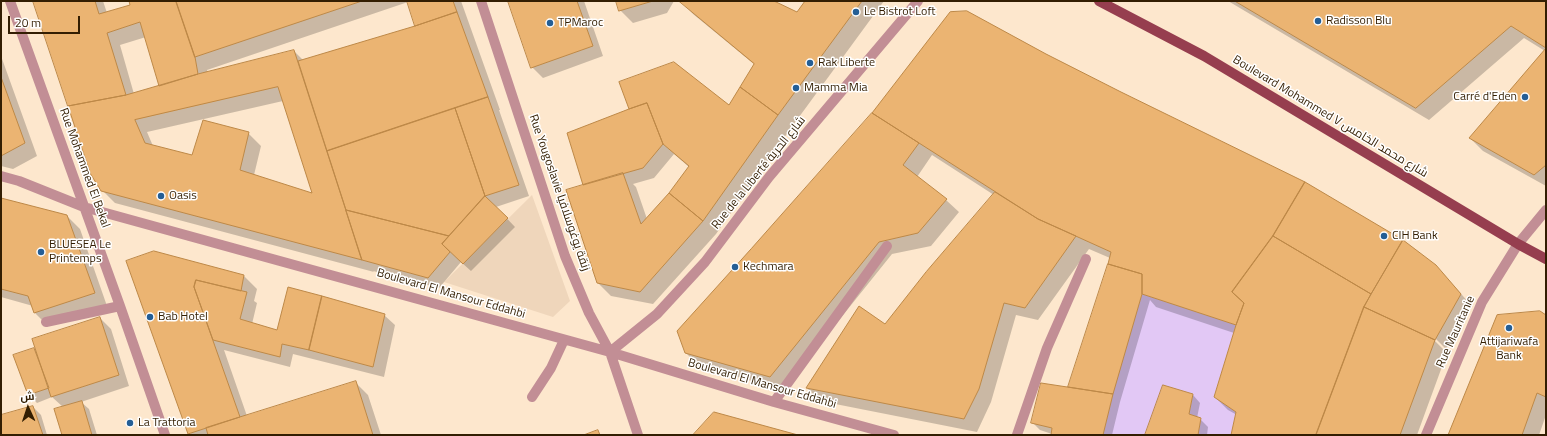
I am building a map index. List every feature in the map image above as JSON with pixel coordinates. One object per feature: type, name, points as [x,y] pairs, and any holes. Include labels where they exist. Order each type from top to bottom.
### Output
[{"type":"main road","name":"Boulevard Mohammed V شارع محمد الخامس","points":[[1099,1],[1204,56],[1518,244],[1546,259]]},
{"type":"street","name":"Rue Mohammed El Bekal","points":[[10,1],[165,435]]},
{"type":"street","name":"Rue Yougoslavie زنقة يوغوسلافيا","points":[[481,1],[565,256],[589,313],[610,352],[638,435]]},
{"type":"street","name":"Rue de la Liberté شارع الحرية","points":[[610,352],[657,314],[705,262],[769,177],[918,1]]},
{"type":"street","name":"Boulevard El Mansour Eddahbi","points":[[1,176],[19,181],[84,207],[610,352],[774,402],[894,435]]},
{"type":"street","name":"Rue Mauritanie","points":[[1426,435],[1482,302],[1518,244],[1546,210]]},
{"type":"street","points":[[774,402],[887,246]]},
{"type":"street","points":[[1017,435],[1047,348],[1086,259]]},
{"type":"street","points":[[46,322],[120,306]]},
{"type":"street","points":[[532,397],[551,368],[564,340]]},
{"type":"shaded area","points":[[532,195],[570,301],[553,317],[444,282]]},
{"type":"shaded area","points":[[1142,294],[1236,325],[1214,397],[1236,412],[1231,435],[1198,435],[1201,418],[1189,414],[1193,394],[1164,386],[1145,435],[1103,435],[1115,383]]},
{"type":"building","points":[[33,1],[95,1],[99,14],[130,5],[129,1],[176,1],[195,57],[198,74],[159,86],[140,22],[107,33],[126,95],[68,106]]},
{"type":"building","points":[[176,1],[362,1],[195,57]]},
{"type":"building","points":[[407,1],[453,1],[457,12],[415,26]]},
{"type":"building","name":"TPMaroc","points":[[508,1],[577,1],[593,46],[531,68]]},
{"type":"building","points":[[616,1],[653,1],[619,11]]},
{"type":"building","points":[[679,1],[774,1],[797,12],[805,1],[862,1],[778,115],[740,87],[754,64]]},
{"type":"building","name":"Carré d'Eden","points":[[1235,1],[1546,1],[1546,48],[1511,26],[1416,108]]},
{"type":"building","points":[[967,11],[1046,54],[1121,92],[1305,182],[1273,236],[1232,292],[1244,303],[1236,325],[1142,294],[1142,274],[1108,264],[1111,252],[1038,219],[872,113],[950,12]]},
{"type":"building","points":[[457,12],[488,97],[327,151],[298,61]]},
{"type":"building","points":[[1546,48],[1546,165],[1534,175],[1469,138]]},
{"type":"building","points":[[294,50],[362,260],[101,191],[90,173],[68,106],[126,95],[198,74]],"holes":[[[278,87],[312,193],[240,170],[249,132],[203,120],[192,155],[145,143],[135,120]]]},
{"type":"building","points":[[674,62],[729,105],[740,87],[778,115],[703,221],[669,193],[689,166],[663,144],[647,103],[629,109],[619,82]]},
{"type":"building","points":[[1,77],[25,143],[1,156]]},
{"type":"building","points":[[488,97],[519,185],[485,196],[455,108]]},
{"type":"building","points":[[647,103],[663,144],[643,168],[583,185],[567,133]]},
{"type":"building","points":[[455,108],[485,196],[449,236],[346,210],[327,151]]},
{"type":"building","points":[[872,113],[919,143],[903,165],[947,199],[918,233],[879,242],[770,377],[685,353],[677,331]]},
{"type":"building","points":[[623,173],[641,224],[669,193],[703,221],[640,292],[597,283],[566,190]]},
{"type":"building","points":[[1305,182],[1403,240],[1371,294],[1273,236]]},
{"type":"building","points":[[995,192],[1038,219],[1076,236],[1025,308],[1004,303],[979,389],[964,419],[806,388],[859,306],[885,324],[926,272]]},
{"type":"building","points":[[485,196],[508,218],[463,264],[442,244]]},
{"type":"building","name":"BLUESEA Le Printemps","points":[[1,198],[67,215],[95,293],[34,313],[28,296],[1,289]]},
{"type":"building","points":[[346,210],[449,236],[442,244],[450,252],[428,278],[362,260]]},
{"type":"building","points":[[1273,236],[1371,294],[1364,307],[1316,435],[1231,435],[1236,412],[1214,397],[1244,303],[1232,292]]},
{"type":"building","points":[[1403,240],[1436,265],[1461,294],[1435,340],[1364,307]]},
{"type":"building","points":[[154,251],[244,275],[241,291],[196,280],[194,287],[240,417],[188,434],[126,261]]},
{"type":"building","points":[[1108,264],[1142,274],[1142,294],[1113,394],[1068,387]]},
{"type":"building","points":[[196,280],[247,292],[240,319],[277,330],[288,287],[322,296],[309,350],[282,344],[280,357],[213,340],[194,287]]},
{"type":"building","points":[[322,296],[385,314],[373,367],[309,350]]},
{"type":"building","points":[[1364,307],[1435,340],[1400,435],[1316,435]]},
{"type":"building","points":[[1540,311],[1546,315],[1546,397],[1537,393],[1522,435],[1448,435],[1497,315]]},
{"type":"building","points":[[100,317],[119,375],[51,397],[32,339]]},
{"type":"building","points":[[34,348],[49,388],[28,395],[13,355]]},
{"type":"building","points":[[356,381],[373,435],[208,435],[206,428]]},
{"type":"building","points":[[1041,383],[1113,394],[1103,435],[1051,435],[1052,428],[1031,423]]},
{"type":"building","points":[[1163,385],[1193,394],[1189,414],[1201,418],[1198,435],[1145,435]]},
{"type":"building","points":[[82,401],[92,435],[62,435],[54,409]]},
{"type":"building","points":[[33,406],[43,435],[1,435],[1,415]]},
{"type":"building","points":[[714,412],[798,435],[693,435]]},
{"type":"building","points":[[598,430],[600,435],[584,435]]},
{"type":"place","name":"Le Bistrot Loft","points":[[856,12]]},
{"type":"place","name":"Radisson Blu","points":[[1318,21]]},
{"type":"place","name":"TPMaroc","points":[[550,23]]},
{"type":"place","name":"Rak Liberte","points":[[810,63]]},
{"type":"place","name":"Mamma Mia","points":[[796,88]]},
{"type":"place","name":"Carré d'Eden","points":[[1525,97]]},
{"type":"place","name":"Oasis","points":[[161,196]]},
{"type":"place","name":"CIH Bank","points":[[1384,236]]},
{"type":"place","name":"BLUESEA Le Printemps","points":[[41,252]]},
{"type":"place","name":"Kechmara","points":[[735,267]]},
{"type":"place","name":"Bab Hotel","points":[[150,317]]},
{"type":"place","name":"Attijariwafa Bank","points":[[1509,328]]},
{"type":"place","name":"La Trattoria","points":[[130,423]]}]
